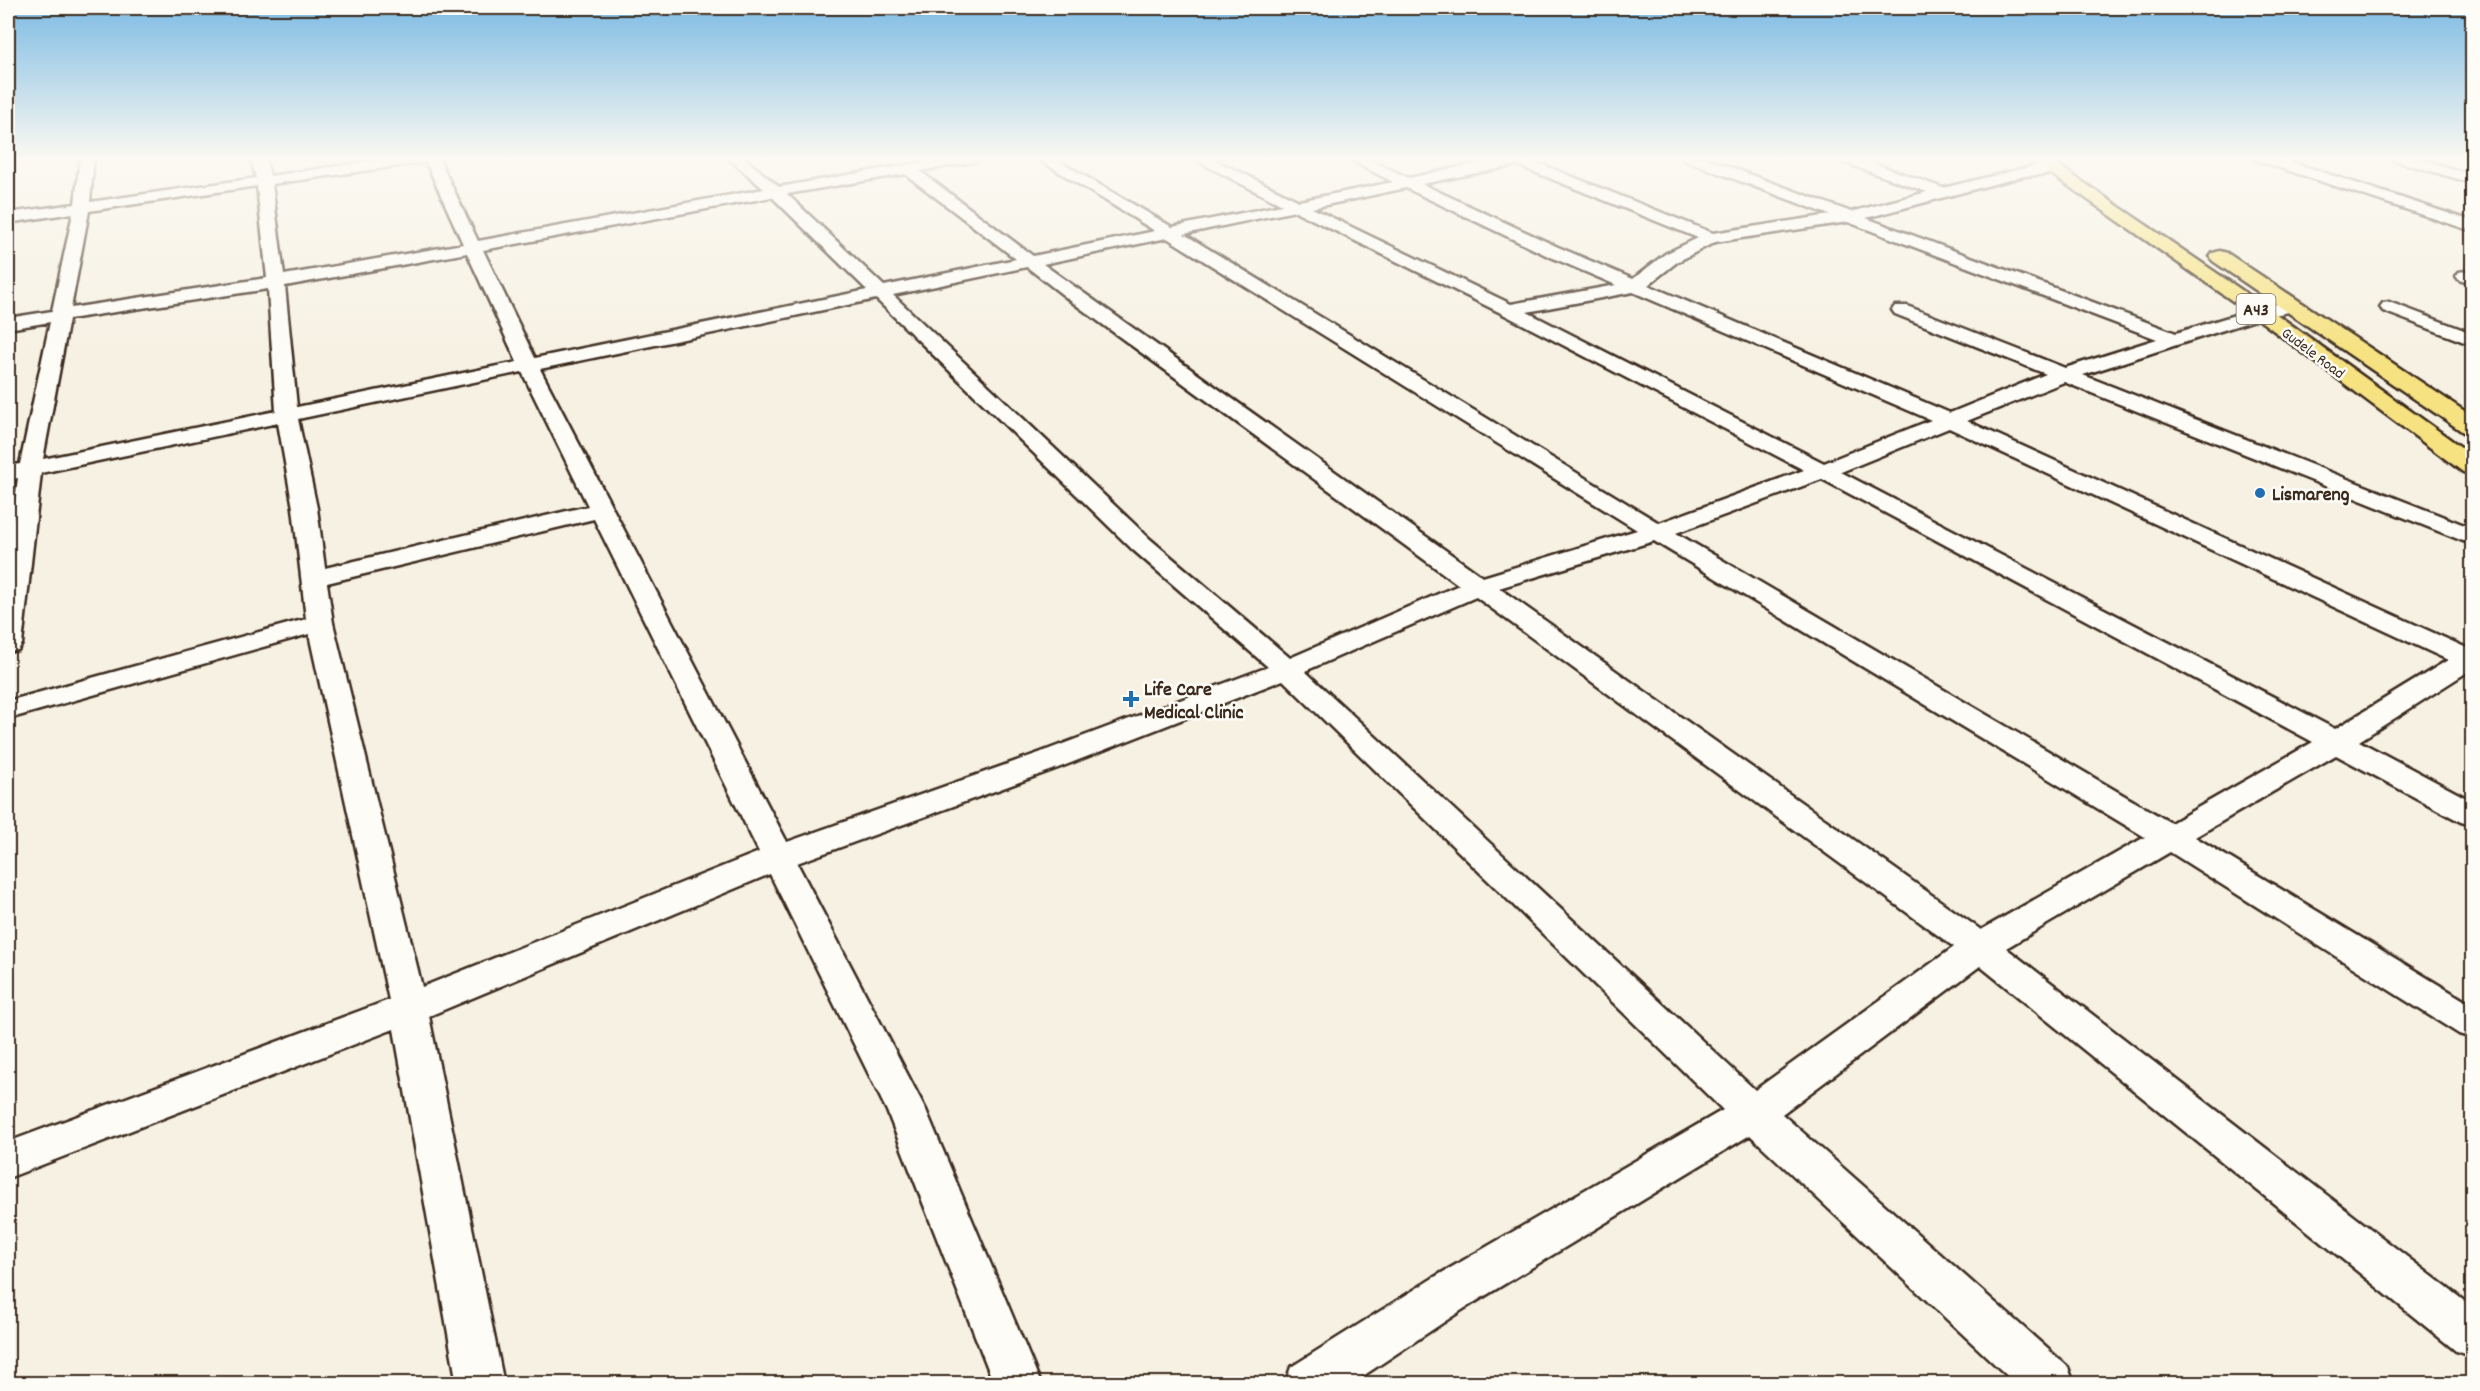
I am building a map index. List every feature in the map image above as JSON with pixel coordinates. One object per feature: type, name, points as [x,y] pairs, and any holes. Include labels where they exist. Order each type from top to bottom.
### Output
[{"type":"highway","name":"Gudele Road","points":[[2127,222],[2261,312],[2472,467]]},
{"type":"highway","name":"Gudele Road","points":[[2208,248],[2472,427]]},
{"type":"street","points":[[8,644],[30,469],[79,222]]},
{"type":"street","points":[[268,222],[276,282],[287,415],[305,508],[320,623],[409,1008],[481,1383]]},
{"type":"street","points":[[461,222],[528,365],[906,1110],[1018,1383]]},
{"type":"street","points":[[8,323],[276,282],[611,222]]},
{"type":"street","points":[[807,222],[1141,544],[1287,669],[1753,1113],[2051,1383]]},
{"type":"street","points":[[978,222],[1980,947],[2472,1335]]},
{"type":"street","points":[[1152,222],[1657,532],[2170,837],[2472,1023]]},
{"type":"street","points":[[8,473],[1217,222]]},
{"type":"street","points":[[1327,222],[1509,310],[1823,471],[2338,741],[2472,814]]},
{"type":"street","points":[[1491,222],[1552,251],[1949,420],[2471,659]]},
{"type":"street","points":[[1672,222],[1710,238]]},
{"type":"street","points":[[1509,310],[1636,286],[1671,258],[1710,238],[1823,222]]},
{"type":"street","points":[[1861,222],[2176,339]]},
{"type":"street","points":[[8,1160],[409,1008],[779,857],[1047,761],[1287,669],[1479,586],[1657,532],[1823,471],[2065,374],[2261,312],[2293,306]]},
{"type":"street","points":[[2389,307],[2472,339]]},
{"type":"street","points":[[1901,310],[2472,536]]},
{"type":"street","points":[[315,578],[602,510]]},
{"type":"street","points":[[8,710],[320,623]]},
{"type":"street","points":[[1308,1383],[1449,1293],[1753,1113],[1980,947],[2338,741],[2471,659]]},
{"type":"place","name":"Lismareng","points":[[2260,493]]},
{"type":"place","name":"Life Care Medical Clinic","points":[[1131,699]]}]
